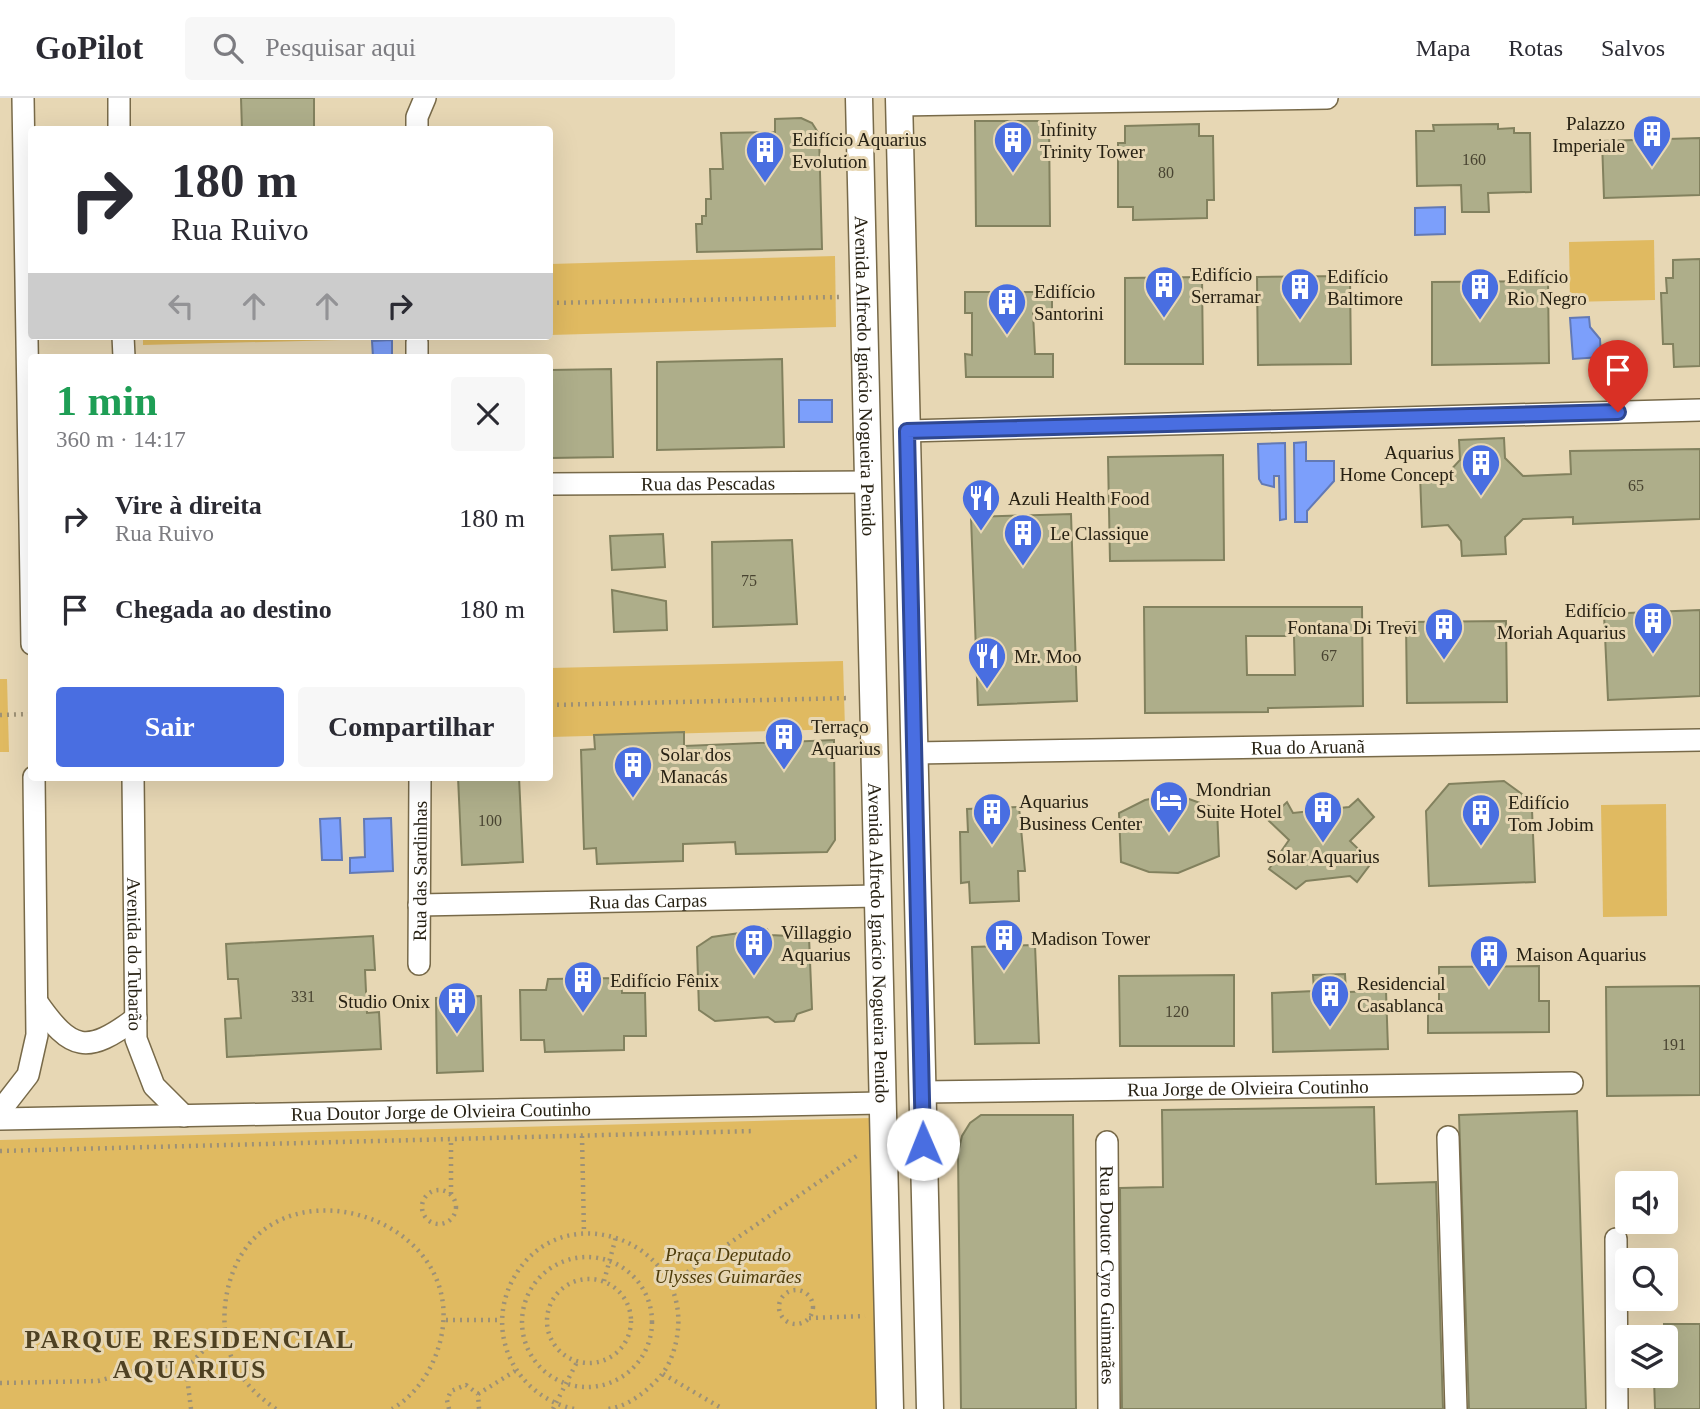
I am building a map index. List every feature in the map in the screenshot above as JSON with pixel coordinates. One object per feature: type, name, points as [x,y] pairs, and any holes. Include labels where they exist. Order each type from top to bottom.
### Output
[{"type":"street","points":[[23,98],[28,401]]},
{"type":"street","points":[[119,98],[119,126]]},
{"type":"street","points":[[417,126],[417,117],[425,98]]},
{"type":"street","name":"Avenida Alfredo Ignácio Nogueira Penido","points":[[859,98],[890,1409]]},
{"type":"street","points":[[899,101],[1327,98]]},
{"type":"street","name":"Avenida Alfredo Ignácio Nogueira Penido","points":[[899,101],[930,1409]]},
{"type":"street","points":[[861,177],[900,177]]},
{"type":"street","points":[[867,422],[907,431],[1700,410]]},
{"type":"street","name":"Rua das Pescadas","points":[[553,484],[867,482]]},
{"type":"street","name":"Rua do Aruanã","points":[[914,753],[1700,740]]},
{"type":"street","points":[[0,1111],[28,1075],[37,1035],[34,781]]},
{"type":"street","name":"Avenida do Tubarão","points":[[133,781],[136,1039],[153,1086],[184,1116]]},
{"type":"street","name":"Rua das Sardinhas","points":[[419,964],[420,781]]},
{"type":"street","name":"Rua das Carpas","points":[[419,905],[878,896]]},
{"type":"street","points":[[37,1002],[57,1032],[74,1043],[98,1042],[136,1018]]},
{"type":"street","name":"Rua Jorge de Olvieira Coutinho","points":[[922,1092],[1572,1083]]},
{"type":"street","name":"Rua Doutor Jorge de Olvieira Coutinho","points":[[0,1119],[882,1103]]},
{"type":"street","points":[[1448,1137],[1456,1409]]},
{"type":"street","name":"Rua Doutor Cyro Guimarães","points":[[1107,1142],[1109,1409]]},
{"type":"street","points":[[1616,1239],[1617,1409]]},
{"type":"path","points":[[553,303],[863,296]]},
{"type":"path","points":[[553,705],[873,698]]},
{"type":"path","points":[[0,715],[28,714]]},
{"type":"path","points":[[0,1150],[760,1131]]},
{"type":"path","points":[[582,1136],[584,1233]]},
{"type":"path","points":[[451,1140],[451,1194],[456,1204],[451,1219],[435,1224],[426,1218],[423,1201],[430,1192],[441,1190],[451,1194]]},
{"type":"path","points":[[670,1284],[862,1152]]},
{"type":"path","points":[[276,1409],[260,1398],[238,1373],[223,1331],[228,1279],[251,1243],[285,1215],[322,1209],[366,1214],[406,1238],[441,1288],[446,1320],[435,1362],[416,1389],[392,1409]]},
{"type":"path","points":[[573,1409],[555,1407],[533,1391],[515,1371],[504,1346],[501,1320],[506,1294],[518,1270],[535,1252],[558,1239],[584,1233],[616,1237],[648,1255],[670,1284],[677,1307],[678,1330],[673,1354],[663,1374],[642,1395],[608,1409]]},
{"type":"path","points":[[604,1281],[616,1237]]},
{"type":"path","points":[[589,1256],[610,1260],[629,1272],[643,1289],[652,1310],[652,1333],[644,1354],[630,1372],[611,1383],[589,1388],[567,1384],[548,1375],[534,1360],[525,1341],[522,1321],[526,1300],[535,1282],[550,1268],[569,1259],[589,1256]]},
{"type":"path","points":[[591,1278],[604,1281],[621,1293],[632,1313],[627,1342],[618,1353],[606,1361],[591,1364],[577,1362],[565,1356],[549,1334],[549,1307],[565,1285],[591,1278]]},
{"type":"path","points":[[809,1318],[813,1308],[807,1293],[796,1290],[785,1294],[780,1303],[785,1319],[794,1324],[809,1318],[876,1316]]},
{"type":"path","points":[[446,1320],[501,1320]]},
{"type":"path","points":[[186,1368],[223,1331]]},
{"type":"path","points":[[555,1407],[577,1362]]},
{"type":"path","points":[[0,1383],[98,1381],[155,1365],[186,1368]]},
{"type":"path","points":[[186,1368],[191,1409]]},
{"type":"path","points":[[478,1394],[515,1371]]},
{"type":"path","points":[[663,1374],[723,1409]]},
{"type":"path","points":[[449,1409],[447,1400],[455,1387],[466,1385],[478,1394],[479,1409]]},
{"type":"green space","points":[[1654,240],[1655,300],[1570,302],[1569,242]]},
{"type":"green space","points":[[835,256],[836,327],[553,335],[553,264]]},
{"type":"green space","points":[[143,340],[339,340],[143,345]]},
{"type":"green space","points":[[843,661],[845,729],[553,737],[553,668]]},
{"type":"green space","points":[[0,679],[7,679],[9,752],[0,752]]},
{"type":"green space","points":[[1666,804],[1667,916],[1603,917],[1601,805]]},
{"type":"green space","name":"Praça Deputado Ulysses Guimarães","points":[[872,1118],[877,1409],[0,1409],[0,1140]]},
{"type":"water","points":[[1445,207],[1445,234],[1415,235],[1415,208]]},
{"type":"water","points":[[1589,317],[1590,327],[1600,339],[1601,357],[1573,359],[1570,318]]},
{"type":"water","points":[[392,340],[392,354],[373,354],[372,341]]},
{"type":"water","points":[[799,400],[832,400],[832,422],[799,422]]},
{"type":"water","points":[[1306,442],[1306,461],[1334,461],[1334,481],[1307,511],[1307,522],[1295,522],[1294,443]]},
{"type":"water","points":[[1285,443],[1286,519],[1280,520],[1279,476],[1274,476],[1274,487],[1262,484],[1259,479],[1258,444]]},
{"type":"water","points":[[340,818],[342,860],[322,860],[320,819]]},
{"type":"water","points":[[391,818],[393,871],[350,873],[350,858],[365,857],[364,819]]},
{"type":"building","points":[[241,98],[314,98],[314,126],[242,126]]},
{"type":"building","name":"Edifício Aquarius Evolution","points":[[801,118],[812,123],[819,134],[822,249],[697,252],[696,224],[702,224],[702,216],[706,216],[706,199],[711,199],[710,169],[723,169],[721,133],[775,132],[775,119]]},
{"type":"building","name":"Infinity Trinity Tower","points":[[975,121],[1049,121],[1050,226],[976,226]]},
{"type":"building","points":[[1199,124],[1199,136],[1213,136],[1214,200],[1207,200],[1207,218],[1133,220],[1133,207],[1118,207],[1118,143],[1125,143],[1125,126]]},
{"type":"building","points":[[1498,124],[1498,129],[1514,128],[1514,133],[1530,133],[1531,192],[1488,193],[1489,212],[1462,212],[1461,185],[1417,186],[1416,131],[1434,131],[1433,125]]},
{"type":"building","name":"Palazzo Imperiale","points":[[1700,138],[1700,195],[1604,198],[1602,141]]},
{"type":"building","points":[[1700,259],[1700,366],[1674,367],[1673,344],[1663,344],[1661,293],[1667,293],[1666,278],[1673,278],[1673,260]]},
{"type":"building","name":"Edifício Baltimore","points":[[1350,276],[1351,364],[1258,365],[1257,277]]},
{"type":"building","name":"Edifício Serramar","points":[[1202,277],[1203,364],[1125,364],[1125,278]]},
{"type":"building","name":"Edifício Rio Negro","points":[[1548,281],[1549,363],[1432,365],[1432,282]]},
{"type":"building","name":"Edifício Santorini","points":[[965,292],[1052,292],[1052,312],[1033,313],[1035,354],[1053,354],[1053,377],[966,377],[965,354],[972,355],[972,313],[965,313]]},
{"type":"building","points":[[782,359],[784,447],[657,450],[657,362]]},
{"type":"building","points":[[611,369],[613,457],[553,458],[553,370]]},
{"type":"building","points":[[1504,438],[1505,458],[1523,476],[1571,474],[1570,451],[1700,449],[1700,519],[1573,524],[1573,517],[1523,519],[1505,537],[1506,554],[1462,556],[1461,541],[1448,525],[1422,527],[1420,475],[1448,473],[1460,460],[1459,440]]},
{"type":"building","points":[[1223,455],[1224,560],[1110,561],[1108,457]]},
{"type":"building","name":"Le Classique","points":[[1071,514],[1077,701],[978,705],[971,517]]},
{"type":"building","points":[[663,534],[665,567],[612,570],[610,536]]},
{"type":"building","points":[[792,540],[797,624],[713,627],[712,542]]},
{"type":"building","points":[[612,590],[666,601],[667,630],[614,632]]},
{"type":"building","points":[[1144,607],[1362,607],[1363,706],[1268,708],[1268,712],[1145,713]],"holes":[[[1246,636],[1294,636],[1295,675],[1247,675]]]},
{"type":"building","name":"Edifício Moriah Aquarius","points":[[1700,610],[1700,696],[1608,700],[1604,614]]},
{"type":"building","name":"Fontana Di Trevi","points":[[1506,621],[1507,702],[1407,703],[1406,622]]},
{"type":"building","points":[[684,732],[684,746],[834,740],[835,840],[827,852],[736,854],[735,842],[683,844],[683,861],[597,864],[596,848],[584,849],[581,750],[595,749],[594,735]]},
{"type":"building","points":[[458,781],[519,781],[523,862],[462,865]]},
{"type":"building","name":"Edifício Tom Jobim","points":[[1504,781],[1526,797],[1526,810],[1532,810],[1535,882],[1429,886],[1426,811],[1449,784]]},
{"type":"building","name":"Mondrian Suite Hotel","points":[[1160,797],[1189,799],[1217,809],[1219,856],[1178,873],[1149,872],[1121,862],[1119,813],[1145,800]]},
{"type":"building","name":"Solar Aquarius","points":[[1358,799],[1374,817],[1350,841],[1372,862],[1357,882],[1350,876],[1306,881],[1296,889],[1269,869],[1289,840],[1268,820],[1287,802],[1293,813],[1349,807]]},
{"type":"building","name":"Aquarius Business Center","points":[[1019,807],[1025,871],[1018,871],[1019,901],[970,903],[969,882],[961,883],[960,832],[968,832],[967,809]]},
{"type":"building","name":"Villaggio Aquarius","points":[[767,929],[770,935],[809,937],[812,1009],[797,1014],[794,1021],[775,1022],[768,1017],[715,1021],[699,1010],[697,947],[712,937]]},
{"type":"building","points":[[373,936],[375,970],[365,970],[367,1013],[379,1012],[381,1049],[227,1057],[225,1019],[241,1018],[238,979],[228,979],[226,944]]},
{"type":"building","name":"Madison Tower","points":[[1035,945],[1039,1043],[975,1044],[972,947]]},
{"type":"building","name":"Maison Aquarius","points":[[1539,966],[1539,1001],[1549,1001],[1549,1032],[1428,1033],[1428,1003],[1439,1003],[1439,967]]},
{"type":"building","name":"Residencial Casablanca","points":[[1345,974],[1346,992],[1386,991],[1388,1049],[1273,1052],[1272,993],[1314,991],[1313,975]]},
{"type":"building","points":[[1234,975],[1234,1046],[1120,1046],[1119,976]]},
{"type":"building","name":"Edifício Fênix","points":[[621,978],[622,993],[645,993],[646,1036],[624,1036],[624,1050],[545,1052],[544,1040],[521,1040],[520,990],[546,990],[548,979]]},
{"type":"building","points":[[1700,986],[1700,1095],[1607,1096],[1606,987]]},
{"type":"building","name":"Studio Onix","points":[[481,996],[483,1071],[437,1073],[436,998]]},
{"type":"building","points":[[1374,1107],[1376,1184],[1436,1182],[1443,1409],[1122,1409],[1120,1188],[1163,1187],[1162,1110]]},
{"type":"building","points":[[1577,1111],[1586,1409],[1469,1409],[1459,1115]]},
{"type":"building","points":[[981,1115],[1073,1115],[1076,1409],[961,1409],[958,1153],[962,1136],[970,1123]]},
{"type":"building","points":[[1700,1324],[1700,1409],[1655,1409],[1654,1388],[1678,1388],[1678,1325],[1664,1325]]},
{"type":"place","name":"Palazzo Imperiale","points":[[1652,168]]},
{"type":"place","name":"Infinity Trinity Tower","points":[[1013,174]]},
{"type":"place","name":"Edifício Aquarius Evolution","points":[[765,184]]},
{"type":"place","name":"Edifício Serramar","points":[[1164,319]]},
{"type":"place","name":"Edifício Baltimore","points":[[1300,321]]},
{"type":"place","name":"Edifício Rio Negro","points":[[1480,321]]},
{"type":"place","name":"Edifício Santorini","points":[[1007,336]]},
{"type":"place","name":"Aquarius Home Concept","points":[[1481,497]]},
{"type":"place","name":"Azuli Health Food","points":[[981,532]]},
{"type":"place","name":"Le Classique","points":[[1023,567]]},
{"type":"place","name":"Edifício Moriah Aquarius","points":[[1653,655]]},
{"type":"place","name":"Fontana Di Trevi","points":[[1444,661]]},
{"type":"place","name":"Mr. Moo","points":[[987,690]]},
{"type":"place","name":"Terraço Aquarius","points":[[784,771]]},
{"type":"place","name":"Solar dos Manacás","points":[[633,799]]},
{"type":"place","name":"Mondrian Suite Hotel","points":[[1169,834]]},
{"type":"place","name":"Solar Aquarius","points":[[1323,844]]},
{"type":"place","name":"Aquarius Business Center","points":[[992,846]]},
{"type":"place","name":"Edifício Tom Jobim","points":[[1481,847]]},
{"type":"place","name":"Madison Tower","points":[[1004,972]]},
{"type":"place","name":"Villaggio Aquarius","points":[[754,977]]},
{"type":"place","name":"Maison Aquarius","points":[[1489,988]]},
{"type":"place","name":"Edifício Fênix","points":[[583,1014]]},
{"type":"place","name":"Residencial Casablanca","points":[[1330,1028]]},
{"type":"place","name":"Studio Onix","points":[[457,1035]]},
{"type":"district","name":"PARQUE RESIDENCIAL AQUARIUS","points":[[190,1354]]},
{"type":"route","points":[[923,1144],[907,431],[1618,412]]}]
